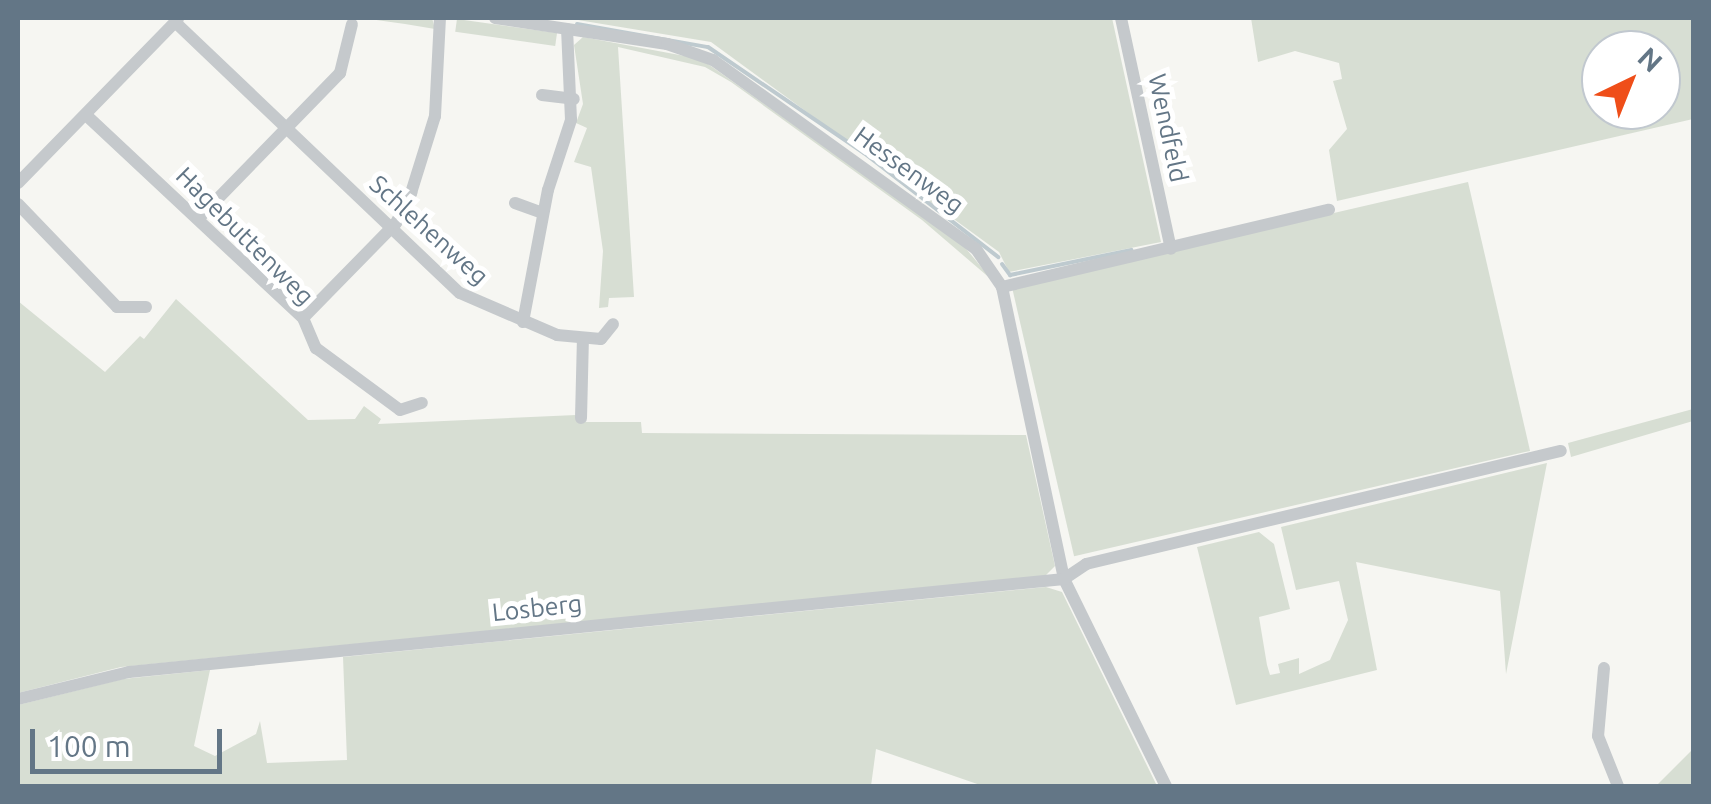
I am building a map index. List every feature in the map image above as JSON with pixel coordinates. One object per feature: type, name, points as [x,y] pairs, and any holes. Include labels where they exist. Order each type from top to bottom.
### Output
[{"type":"street","points":[[303,318],[390,229],[415,183],[435,116],[440,18]]},
{"type":"street","name":"Hessenweg","points":[[496,18],[684,48],[735,73],[966,240],[1002,287],[1064,579],[1166,786]]},
{"type":"street","name":"Wendfeld","points":[[1121,18],[1171,249]]},
{"type":"street","points":[[18,183],[178,20]]},
{"type":"street","name":"Schlehenweg","points":[[178,20],[460,293],[523,322],[583,338]]},
{"type":"street","points":[[198,219],[343,68],[352,24]]},
{"type":"street","points":[[523,322],[542,213],[574,99],[567,29]]},
{"type":"street","points":[[542,95],[574,99]]},
{"type":"street","name":"Hagebuttenweg","points":[[86,115],[303,318],[312,344],[400,410],[422,403]]},
{"type":"street","points":[[18,204],[117,307],[146,307]]},
{"type":"street","points":[[515,204],[542,213]]},
{"type":"street","points":[[1002,287],[1329,210]]},
{"type":"street","points":[[581,418],[583,338],[601,339],[614,324]]},
{"type":"street","points":[[1064,579],[1086,564],[1561,452]]},
{"type":"street","name":"Losberg","points":[[18,699],[129,672],[1064,579]]},
{"type":"street","points":[[1604,668],[1598,736],[1618,786]]},
{"type":"shaded area","points":[[362,18],[432,18],[435,29],[405,24]]},
{"type":"shaded area","points":[[566,18],[1112,18],[1161,242],[1009,272],[999,252],[711,42]]},
{"type":"shaded area","points":[[1251,18],[1693,18],[1693,119],[1681,122],[1681,30],[1581,30],[1581,130],[1645,130],[1337,201],[1329,150],[1347,129],[1333,81],[1342,79],[1339,63],[1295,51],[1258,62]]},
{"type":"shaded area","points":[[457,19],[557,33],[555,46],[455,32]]},
{"type":"shaded area","points":[[583,37],[701,59],[963,245],[992,280],[922,220],[731,82],[705,67],[618,47],[634,297],[609,298],[608,307],[599,308],[603,251],[591,167],[574,162],[587,128],[576,123],[583,104],[574,45]]},
{"type":"shaded area","points":[[1468,182],[1530,451],[1074,556],[1012,287]]},
{"type":"shaded area","points":[[176,299],[308,420],[355,419],[364,406],[381,419],[378,424],[576,415],[584,422],[641,422],[642,433],[1026,435],[1055,566],[1045,576],[121,667],[18,693],[18,301],[105,372],[140,336],[144,339]]},
{"type":"shaded area","points":[[1693,409],[1693,421],[1571,457],[1568,443]]},
{"type":"shaded area","points":[[1547,463],[1506,674],[1500,591],[1356,562],[1377,670],[1236,705],[1197,547],[1259,532],[1274,544],[1290,609],[1259,617],[1267,665],[1270,675],[1280,673],[1278,664],[1299,658],[1299,674],[1330,660],[1348,620],[1339,581],[1296,590],[1281,527]]},
{"type":"shaded area","points":[[1046,587],[1062,592],[1157,786],[983,786],[876,749],[871,786],[18,786],[18,705],[123,679],[210,670],[194,746],[215,756],[256,734],[260,721],[267,763],[347,760],[343,657]]},
{"type":"shaded area","points":[[1693,749],[1693,786],[1656,786]]},
{"type":"waterway","points":[[577,24],[708,47],[864,153],[998,257]]},
{"type":"waterway","points":[[1002,264],[1010,275],[1131,250]]}]
